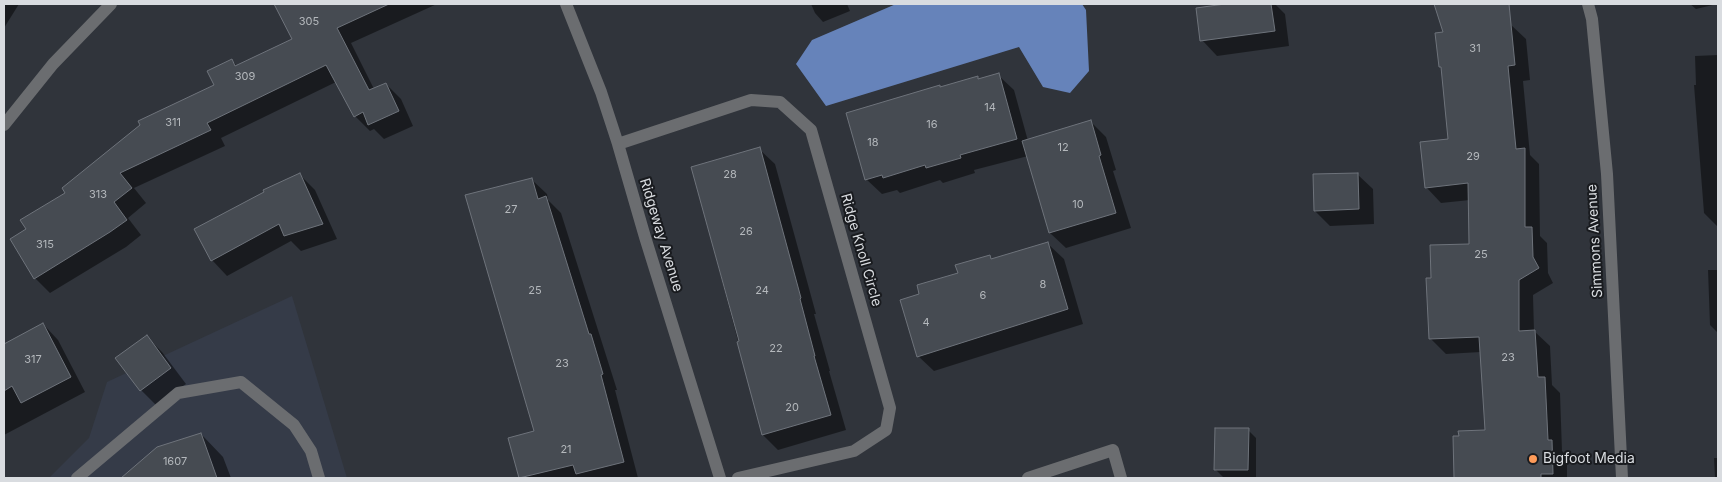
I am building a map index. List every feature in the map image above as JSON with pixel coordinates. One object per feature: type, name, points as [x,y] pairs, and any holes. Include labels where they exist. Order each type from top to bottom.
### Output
[{"type":"street","points":[[4,125],[53,64],[111,4]]},
{"type":"street","name":"Ridgeway Avenue","points":[[566,4],[618,144],[720,478]]},
{"type":"street","name":"Simmons Avenue","points":[[1588,4],[1592,19],[1607,174],[1622,478]]},
{"type":"street","name":"Ridge Knoll Circle","points":[[618,144],[751,100],[780,102],[811,130],[890,408],[886,430],[854,452],[738,478]]},
{"type":"street","points":[[77,478],[178,393],[241,382],[294,425],[311,451],[318,478]]},
{"type":"street","points":[[1028,478],[1113,450],[1121,478]]},
{"type":"shaded area","points":[[292,296],[347,478],[49,478],[89,438],[107,382]]},
{"type":"water","points":[[896,4],[1082,4],[1086,10],[1089,71],[1070,93],[1043,87],[1019,47],[826,106],[796,64],[812,40]]},
{"type":"building","points":[[274,4],[389,4],[337,28],[369,90],[386,83],[399,111],[368,125],[363,112],[354,117],[326,65],[207,123],[211,130],[120,173],[132,188],[114,202],[127,220],[34,279],[10,239],[26,229],[20,220],[65,193],[62,188],[140,125],[138,121],[214,85],[207,71],[232,59],[235,66],[292,39]]},
{"type":"building","points":[[1225,4],[1271,4],[1275,31],[1200,41],[1196,8]]},
{"type":"building","points":[[1434,4],[1509,4],[1515,65],[1508,66],[1516,149],[1525,148],[1525,227],[1532,227],[1533,257],[1539,268],[1519,280],[1519,331],[1535,330],[1538,377],[1545,377],[1548,440],[1552,440],[1553,474],[1541,474],[1541,478],[1454,478],[1453,436],[1459,436],[1458,431],[1485,430],[1479,337],[1429,339],[1426,278],[1431,278],[1430,245],[1469,244],[1468,183],[1425,188],[1420,142],[1448,139],[1441,67],[1439,67],[1435,33],[1443,32]]},
{"type":"building","points":[[999,73],[1017,139],[960,155],[961,158],[926,168],[925,165],[883,178],[882,175],[865,180],[846,113],[940,85],[940,87],[978,76],[978,79]]},
{"type":"building","points":[[1091,120],[1101,155],[1099,156],[1116,213],[1049,233],[1022,141]]},
{"type":"building","points":[[760,147],[831,415],[762,435],[737,342],[739,341],[691,167]]},
{"type":"building","points":[[300,173],[323,224],[284,236],[279,224],[211,261],[194,229],[264,192],[263,190]]},
{"type":"building","points":[[1358,173],[1359,209],[1314,211],[1313,174]]},
{"type":"building","points":[[532,178],[538,199],[546,196],[589,334],[591,334],[603,374],[601,375],[624,462],[576,474],[573,465],[519,478],[508,438],[534,431],[465,195]]},
{"type":"building","points":[[1048,242],[1068,309],[917,357],[900,300],[919,294],[917,285],[958,273],[955,265],[990,255],[991,259]]},
{"type":"building","points":[[43,323],[71,377],[21,403],[12,386],[4,391],[4,344]]},
{"type":"building","points":[[147,335],[171,368],[140,391],[115,358]]},
{"type":"building","points":[[1215,428],[1249,428],[1248,470],[1214,470]]},
{"type":"building","points":[[201,433],[217,478],[121,478],[157,447]]},
{"type":"place","name":"Bigfoot Media","points":[[1533,459]]}]
